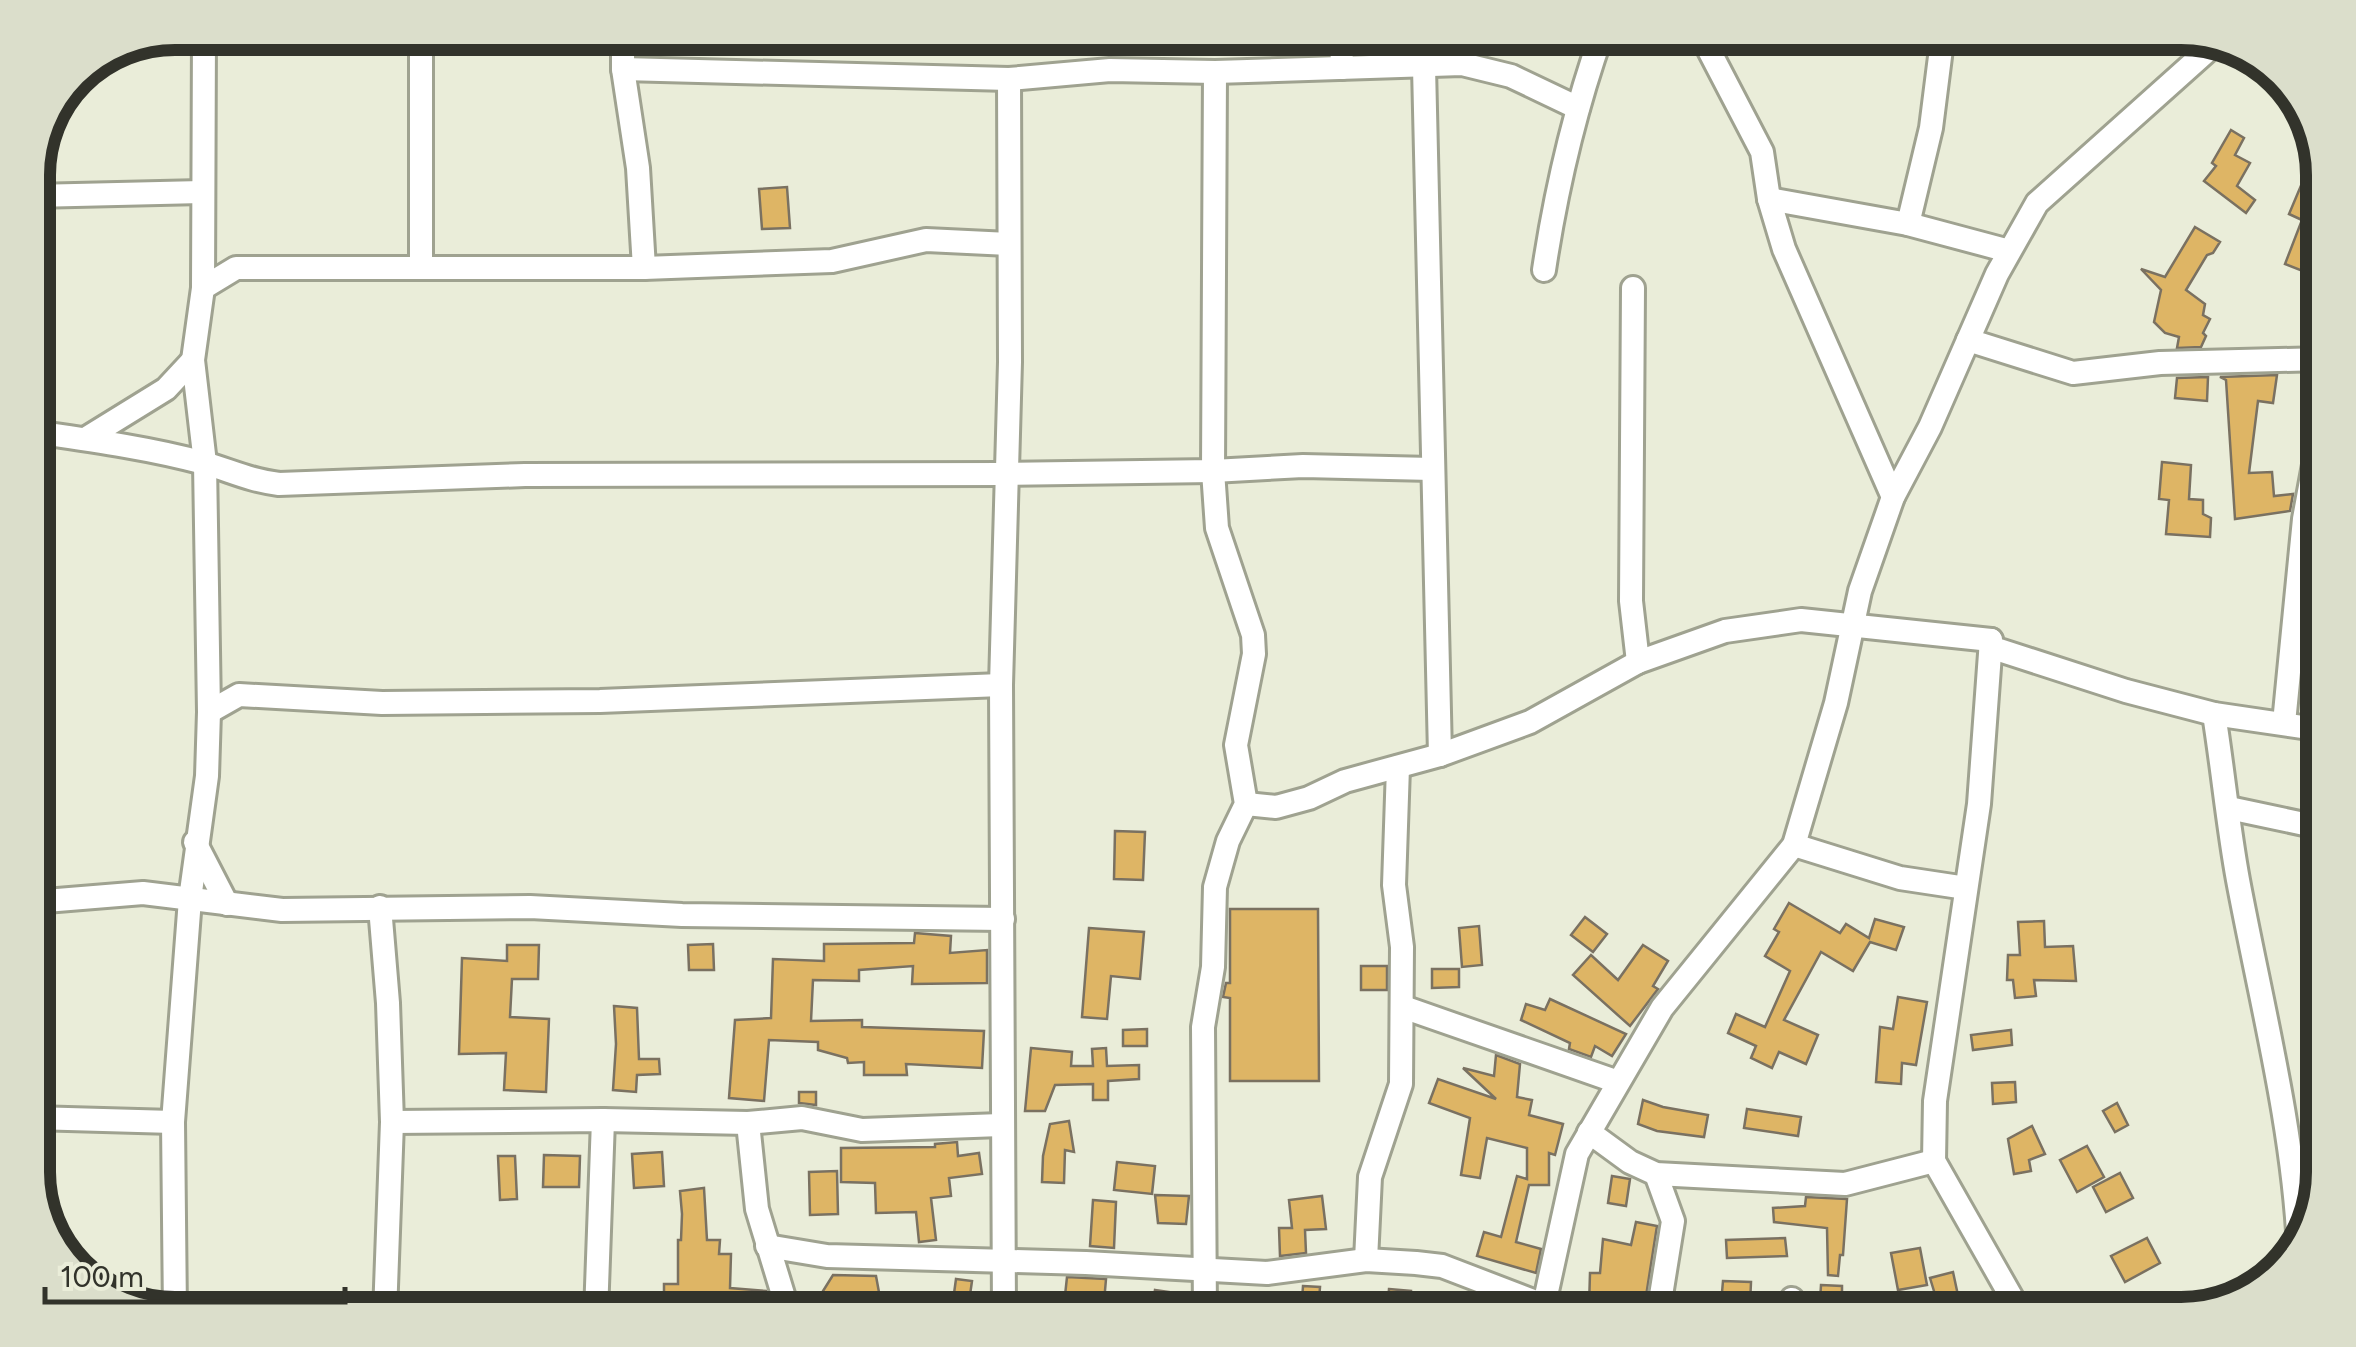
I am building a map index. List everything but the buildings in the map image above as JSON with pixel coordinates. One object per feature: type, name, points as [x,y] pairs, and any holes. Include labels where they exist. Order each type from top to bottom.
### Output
[{"type":"street","points":[[175,1297],[172,1122],[209,712],[204,463],[193,360],[203,288],[204,50]]},
{"type":"street","points":[[421,50],[421,267]]},
{"type":"street","points":[[623,50],[638,168],[644,268]]},
{"type":"street","points":[[1342,50],[1342,68]]},
{"type":"street","points":[[1544,270],[1550,225],[1596,50]]},
{"type":"street","points":[[1709,50],[1762,152],[1769,199],[1798,287],[1894,497]]},
{"type":"street","points":[[1908,224],[1930,128],[1941,50]]},
{"type":"street","points":[[1547,1297],[1569,1184],[1577,1154],[1589,1132],[1662,1008],[1794,844],[1836,703],[1860,591],[1894,497],[2010,251],[2037,203],[2205,52]]},
{"type":"street","points":[[623,69],[1009,79],[1110,70],[1215,72],[1462,64],[1510,76],[1578,108]]},
{"type":"street","points":[[1424,67],[1440,755]]},
{"type":"street","points":[[1205,1297],[1203,1026],[1213,967],[1216,887],[1228,841],[1246,804],[1236,745],[1254,654],[1253,635],[1217,528],[1213,471],[1215,72]]},
{"type":"street","points":[[1004,1297],[1001,685],[1010,362],[1009,79]]},
{"type":"street","points":[[50,196],[202,192]]},
{"type":"street","points":[[1769,199],[1908,224],[2010,251]]},
{"type":"street","points":[[201,234],[236,268]]},
{"type":"street","points":[[203,288],[236,268],[644,268],[832,262],[926,240],[1010,244]]},
{"type":"street","points":[[1633,288],[1631,600],[1638,662]]},
{"type":"street","points":[[1968,340],[2073,373],[2160,364],[2306,360]]},
{"type":"street","points":[[85,439],[166,389],[193,360]]},
{"type":"street","points":[[50,434],[204,463],[248,480],[279,484],[525,475],[1006,474],[1303,466],[1432,469]]},
{"type":"street","points":[[2284,723],[2306,508]]},
{"type":"street","points":[[1246,804],[1276,807],[1309,798],[1345,781],[1440,755],[1530,722],[1638,662],[1725,631],[1801,620],[1990,640]]},
{"type":"street","points":[[1990,640],[1990,647],[2046,666],[2214,714],[2306,727]]},
{"type":"street","points":[[1990,640],[1979,804],[1935,1100],[1934,1161],[2011,1297]]},
{"type":"street","points":[[206,674],[239,695],[382,702],[600,701],[1001,685]]},
{"type":"street","points":[[209,712],[239,695]]},
{"type":"street","points":[[2214,714],[2238,878],[2268,1017],[2297,1221]]},
{"type":"street","points":[[1366,1260],[1370,1177],[1400,1096],[1402,947],[1394,885],[1398,767]]},
{"type":"street","points":[[2229,808],[2306,824]]},
{"type":"street","points":[[195,842],[227,904]]},
{"type":"street","points":[[1794,844],[1900,878],[1966,888]]},
{"type":"street","points":[[50,901],[143,893],[282,910],[530,907],[682,915],[1003,919]]},
{"type":"street","points":[[380,908],[392,1122],[385,1297]]},
{"type":"street","points":[[1402,1007],[1618,1082]]},
{"type":"street","points":[[50,1118],[172,1122]]},
{"type":"street","points":[[392,1122],[748,1123],[802,1118],[862,1130],[1001,1125]]},
{"type":"street","points":[[597,1297],[603,1120]]},
{"type":"street","points":[[748,1123],[757,1209],[784,1297]]},
{"type":"street","points":[[1589,1132],[1630,1162],[1656,1174],[1845,1184],[1934,1161]]},
{"type":"street","points":[[1656,1174],[1673,1222],[1661,1297]]},
{"type":"street","points":[[768,1246],[827,1256],[1267,1273],[1366,1260],[1442,1266],[1514,1297]]}]
